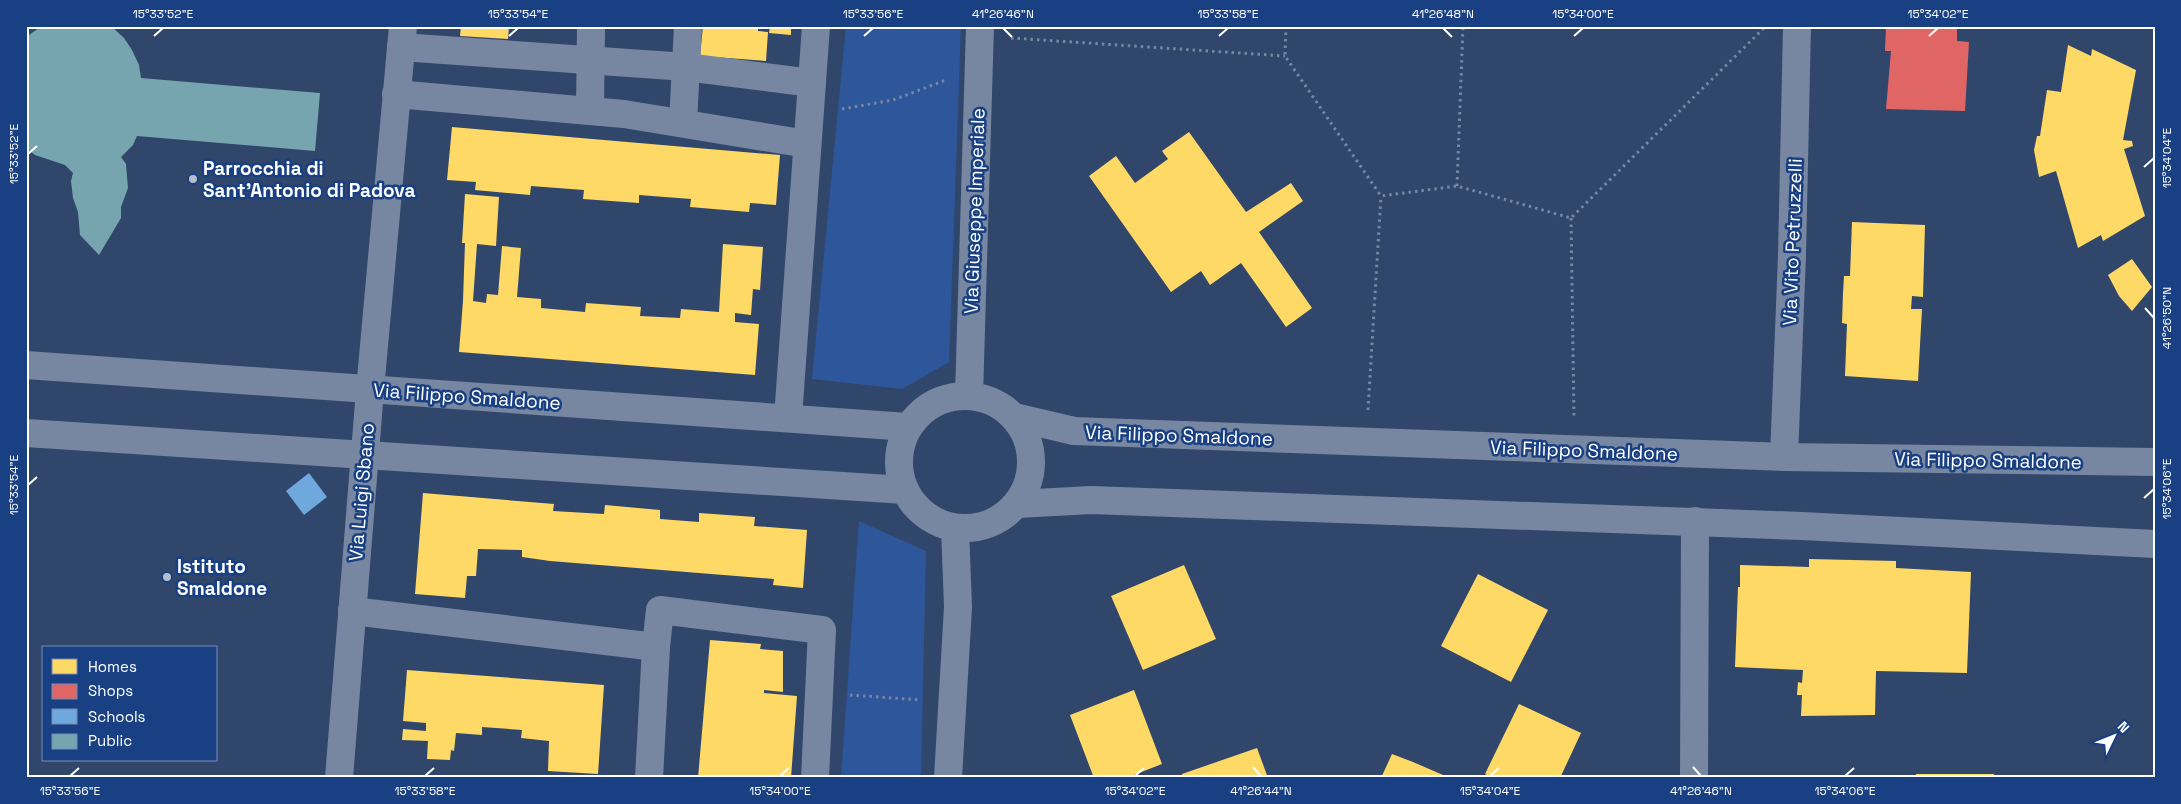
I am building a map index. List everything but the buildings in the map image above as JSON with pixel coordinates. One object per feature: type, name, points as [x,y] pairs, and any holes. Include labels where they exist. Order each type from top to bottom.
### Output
[{"type":"street","points":[[590,111],[589,60],[591,26]]},
{"type":"street","points":[[683,123],[688,26]]},
{"type":"street","points":[[788,418],[816,26]]},
{"type":"street","name":"Via Vito Petruzzelli","points":[[1784,457],[1792,255],[1797,26]]},
{"type":"street","name":"Via Giuseppe Imperiale","points":[[969,396],[980,31]]},
{"type":"street","points":[[402,37],[589,60],[686,67],[812,83]]},
{"type":"street","name":"Via Luigi Sbano","points":[[339,778],[364,454],[402,37]]},
{"type":"street","points":[[396,94],[590,111],[683,123],[807,144]]},
{"type":"street","name":"Via Filippo Smaldone","points":[[26,365],[908,427]]},
{"type":"street","points":[[969,396],[993,401],[1014,417],[1027,438],[1032,462],[1026,489],[1017,504],[999,520],[982,526],[954,528],[934,520],[915,506],[905,490],[899,468],[900,450],[908,427],[922,412],[949,397],[969,396]]},
{"type":"street","name":"Via Filippo Smaldone","points":[[1014,417],[1074,431],[1784,457],[2155,462]]},
{"type":"street","points":[[26,433],[905,490]]},
{"type":"street","points":[[1017,504],[1100,501],[1695,522],[2155,544]]},
{"type":"street","points":[[1694,778],[1695,522]]},
{"type":"street","points":[[948,778],[958,606],[954,528]]},
{"type":"street","points":[[649,778],[656,647],[660,610],[822,630],[815,778]]},
{"type":"street","points":[[352,611],[656,647]]},
{"type":"path","points":[[1286,26],[1285,56],[1381,196],[1366,442]]},
{"type":"path","points":[[1458,186],[1463,26]]},
{"type":"path","points":[[1574,450],[1571,218],[1765,26]]},
{"type":"path","points":[[980,31],[1285,56]]},
{"type":"path","points":[[809,115],[893,100],[978,67]]},
{"type":"path","points":[[1381,196],[1458,186],[1571,218]]},
{"type":"path","points":[[819,690],[873,698],[952,702]]},
{"type":"shaded area","points":[[846,26],[961,26],[949,362],[902,389],[812,379]]},
{"type":"shaded area","points":[[859,521],[926,551],[921,778],[841,778]]},
{"type":"place","name":"Parrocchia di Sant'Antonio di Padova","points":[[193,179]]},
{"type":"place","name":"Istituto Smaldone","points":[[167,577]]}]
